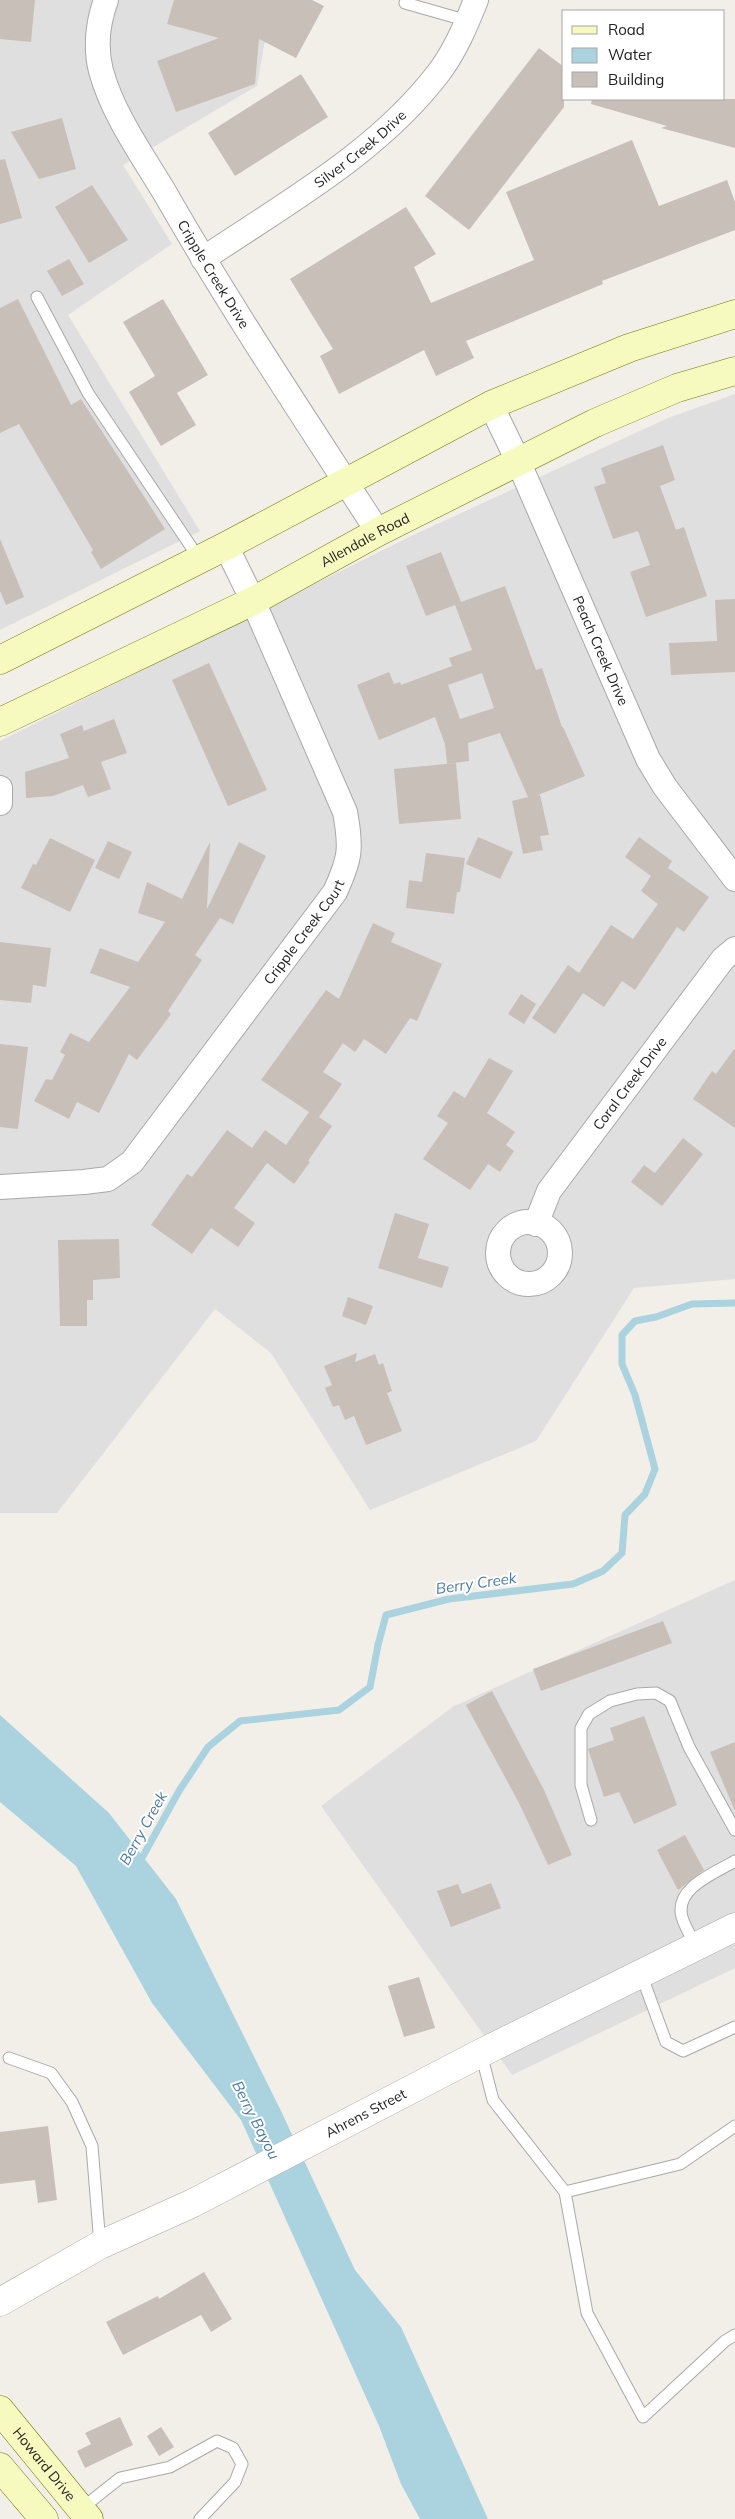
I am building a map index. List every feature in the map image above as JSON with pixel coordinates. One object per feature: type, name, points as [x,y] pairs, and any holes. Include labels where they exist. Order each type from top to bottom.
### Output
[{"type":"main road","points":[[0,660],[200,560],[491,406],[629,348],[735,314]]},
{"type":"main road","name":"Allendale Road","points":[[0,722],[253,601],[378,532],[595,423],[677,388],[735,371]]},
{"type":"main road","name":"Howard Drive","points":[[0,2410],[85,2514]]},
{"type":"main road","points":[[0,2467],[44,2519]]},
{"type":"street","name":"Cripple Creek Drive","points":[[106,0],[98,31],[99,52],[100,70],[111,100],[203,259],[378,532]]},
{"type":"street","name":"Silver Creek Drive","points":[[203,259],[341,167],[378,137],[439,72],[454,49],[472,11]]},
{"type":"street","name":"Peach Creek Drive","points":[[491,406],[518,461],[648,759],[665,787],[735,879]]},
{"type":"street","name":"Cripple Creek Court","points":[[0,1187],[108,1179],[132,1162],[334,892],[348,863],[350,836],[345,812],[253,601],[226,546]]},
{"type":"street","points":[[0,788],[0,803]]},
{"type":"street","name":"Coral Creek Drive","points":[[536,1224],[549,1191],[723,960],[735,949]]},
{"type":"street","name":"Ahrens Street","points":[[0,2302],[100,2245],[193,2203],[481,2053],[735,1926]]},
{"type":"lane","points":[[404,3],[472,11]]},
{"type":"lane","points":[[38,297],[88,393],[200,560]]},
{"type":"lane","points":[[591,1820],[581,1785],[581,1728],[589,1714],[610,1701],[637,1694],[656,1693],[670,1701],[689,1747],[735,1830]]},
{"type":"lane","points":[[696,1946],[682,1916],[685,1894],[735,1861]]},
{"type":"lane","points":[[641,1973],[666,2042],[683,2051],[735,2027]]},
{"type":"lane","points":[[481,2053],[493,2100],[565,2192],[587,2313],[643,2417],[725,2341],[735,2335]]},
{"type":"lane","points":[[9,2058],[51,2073],[72,2102],[92,2146],[100,2245]]},
{"type":"lane","points":[[565,2192],[680,2164],[735,2126]]},
{"type":"lane","points":[[85,2514],[120,2478],[170,2467],[217,2441],[234,2448],[242,2464],[235,2482],[200,2519]]},
{"type":"shaded area","points":[[0,0],[272,0],[257,86],[123,165],[172,244],[68,315],[200,531],[0,630]]},
{"type":"shaded area","points":[[735,394],[735,1279],[634,1288],[536,1441],[370,1510],[271,1353],[215,1309],[57,1513],[0,1513],[0,741],[409,537],[668,418]]},
{"type":"shaded area","points":[[735,1580],[735,1968],[512,2075],[321,1806],[454,1706]]},
{"type":"water","name":"Berry Bayou","points":[[0,1715],[109,1813],[176,1899],[282,2113],[355,2270],[401,2327],[488,2519],[420,2519],[401,2484],[379,2426],[241,2120],[152,2003],[76,1866],[0,1802]]},
{"type":"building","points":[[0,0],[35,0],[31,42],[0,39]]},
{"type":"building","points":[[174,0],[312,0],[324,6],[296,58],[259,39],[255,84],[176,112],[157,61],[219,38],[167,24]]},
{"type":"building","points":[[539,48],[562,65],[562,100],[564,100],[564,107],[469,230],[425,196]]},
{"type":"building","points":[[301,74],[328,117],[235,176],[208,133]]},
{"type":"building","points":[[735,99],[735,148],[661,128],[667,126],[591,104],[592,100]]},
{"type":"building","points":[[62,118],[76,169],[39,179],[11,132]]},
{"type":"building","points":[[632,140],[659,206],[727,180],[735,202],[735,230],[602,281],[603,284],[466,341],[474,358],[436,376],[424,350],[339,394],[320,356],[333,349],[290,279],[406,207],[436,254],[414,267],[431,303],[534,260],[506,192]]},
{"type":"building","points":[[5,159],[22,218],[0,224],[0,160]]},
{"type":"building","points":[[92,185],[128,240],[89,263],[55,207]]},
{"type":"building","points":[[69,259],[84,284],[62,296],[47,271]]},
{"type":"building","points":[[18,299],[71,405],[81,399],[165,529],[101,569],[91,552],[93,550],[19,424],[0,433],[0,308]]},
{"type":"building","points":[[163,299],[208,375],[177,393],[196,425],[161,446],[129,392],[155,376],[123,322]]},
{"type":"building","points":[[663,445],[675,480],[660,486],[676,530],[684,527],[707,596],[646,617],[630,572],[650,565],[638,531],[613,539],[594,487],[606,483],[601,468]]},
{"type":"building","points":[[0,539],[24,597],[6,605],[0,591]]},
{"type":"building","points":[[441,552],[461,602],[505,586],[536,670],[542,668],[562,727],[585,776],[538,795],[540,795],[549,835],[540,836],[543,850],[523,854],[512,801],[528,797],[500,733],[468,743],[469,761],[447,764],[445,744],[435,717],[379,740],[357,685],[389,672],[394,684],[400,682],[401,685],[452,666],[449,658],[472,650],[455,605],[426,616],[406,566]],"holes":[[[482,673],[494,708],[460,719],[448,685]]]},
{"type":"building","points":[[735,599],[735,672],[671,675],[669,643],[717,641],[715,600]]},
{"type":"building","points":[[209,663],[267,790],[228,806],[172,680]]},
{"type":"building","points":[[114,719],[127,753],[101,762],[111,789],[88,797],[83,785],[53,796],[26,798],[25,772],[69,758],[60,734],[82,725],[84,731]]},
{"type":"building","points":[[456,763],[461,819],[399,824],[394,769]]},
{"type":"building","points":[[478,837],[513,852],[500,879],[466,864]]},
{"type":"building","points":[[639,837],[672,861],[668,868],[709,897],[684,932],[677,927],[635,990],[622,981],[604,1007],[583,993],[555,1034],[532,1018],[568,965],[579,973],[611,925],[633,939],[658,904],[641,891],[651,876],[625,857]]},
{"type":"building","points":[[50,838],[95,860],[70,912],[21,888],[33,864],[36,865]]},
{"type":"building","points":[[108,841],[132,852],[119,879],[95,868]]},
{"type":"building","points":[[210,842],[207,909],[239,842],[266,856],[233,924],[220,918],[195,955],[202,960],[168,1011],[171,1014],[137,1060],[129,1054],[99,1113],[77,1102],[69,1119],[34,1101],[46,1079],[52,1080],[65,1055],[60,1052],[70,1033],[89,1042],[130,987],[90,973],[100,948],[138,962],[165,922],[138,913],[147,882],[182,899]]},
{"type":"building","points":[[426,853],[465,858],[460,892],[457,892],[454,914],[406,908],[409,880],[422,882]]},
{"type":"building","points":[[373,923],[395,933],[391,942],[442,964],[417,1021],[410,1018],[386,1054],[364,1039],[355,1052],[343,1043],[323,1072],[342,1084],[319,1117],[332,1126],[308,1161],[310,1162],[294,1184],[267,1163],[234,1208],[255,1223],[238,1247],[211,1228],[192,1254],[151,1225],[187,1174],[192,1177],[227,1130],[252,1148],[265,1130],[286,1145],[309,1112],[261,1080],[326,990],[339,999]]},
{"type":"building","points":[[0,942],[51,948],[46,987],[33,985],[31,1003],[0,1000]]},
{"type":"building","points":[[521,994],[536,1004],[524,1024],[508,1014]]},
{"type":"building","points":[[0,1044],[28,1047],[18,1129],[0,1127]]},
{"type":"building","points":[[735,1048],[735,1128],[693,1099],[712,1071],[716,1074]]},
{"type":"building","points":[[489,1058],[513,1071],[487,1113],[515,1132],[506,1145],[514,1151],[500,1172],[488,1164],[470,1190],[423,1159],[448,1123],[437,1116],[454,1091],[465,1098]]},
{"type":"building","points":[[683,1138],[703,1154],[662,1206],[631,1182],[644,1165],[655,1173]]},
{"type":"building","points":[[395,1213],[429,1224],[418,1258],[449,1267],[442,1288],[378,1268]]},
{"type":"building","points":[[119,1239],[120,1278],[93,1280],[93,1300],[87,1300],[87,1326],[60,1326],[58,1240]]},
{"type":"building","points":[[348,1297],[373,1306],[366,1325],[342,1316]]},
{"type":"building","points":[[357,1353],[355,1362],[375,1354],[379,1365],[383,1363],[392,1391],[387,1393],[402,1431],[366,1445],[354,1416],[345,1420],[339,1405],[333,1407],[325,1388],[332,1385],[324,1366]]},
{"type":"building","points":[[663,1621],[672,1643],[541,1691],[533,1669]]},
{"type":"building","points":[[492,1691],[544,1790],[572,1855],[548,1865],[519,1803],[466,1705]]},
{"type":"building","points":[[644,1716],[677,1805],[634,1824],[619,1792],[604,1797],[588,1749],[614,1740],[610,1728]]},
{"type":"building","points":[[735,1742],[735,1811],[710,1752]]},
{"type":"building","points":[[685,1835],[704,1870],[678,1890],[657,1850]]},
{"type":"building","points":[[491,1883],[501,1908],[451,1927],[437,1891],[458,1884],[462,1894]]},
{"type":"building","points":[[419,1977],[435,2028],[404,2037],[388,1986]]},
{"type":"building","points":[[48,2126],[57,2200],[38,2203],[35,2180],[0,2184],[0,2132]]},
{"type":"building","points":[[204,2272],[232,2319],[211,2332],[201,2315],[123,2355],[106,2322],[158,2296],[159,2299]]},
{"type":"building","points":[[120,2417],[133,2445],[85,2468],[77,2451],[91,2444],[85,2433]]},
{"type":"building","points":[[161,2427],[174,2447],[159,2456],[147,2436]]},
{"type":"waterway","name":"Berry Creek","points":[[138,1865],[179,1791],[208,1747],[240,1721],[339,1710],[370,1687],[386,1615],[449,1599],[573,1584],[603,1571],[622,1553],[625,1515],[645,1494],[655,1469],[635,1395],[622,1364],[622,1335],[635,1321],[656,1317],[692,1304],[735,1303]]}]
